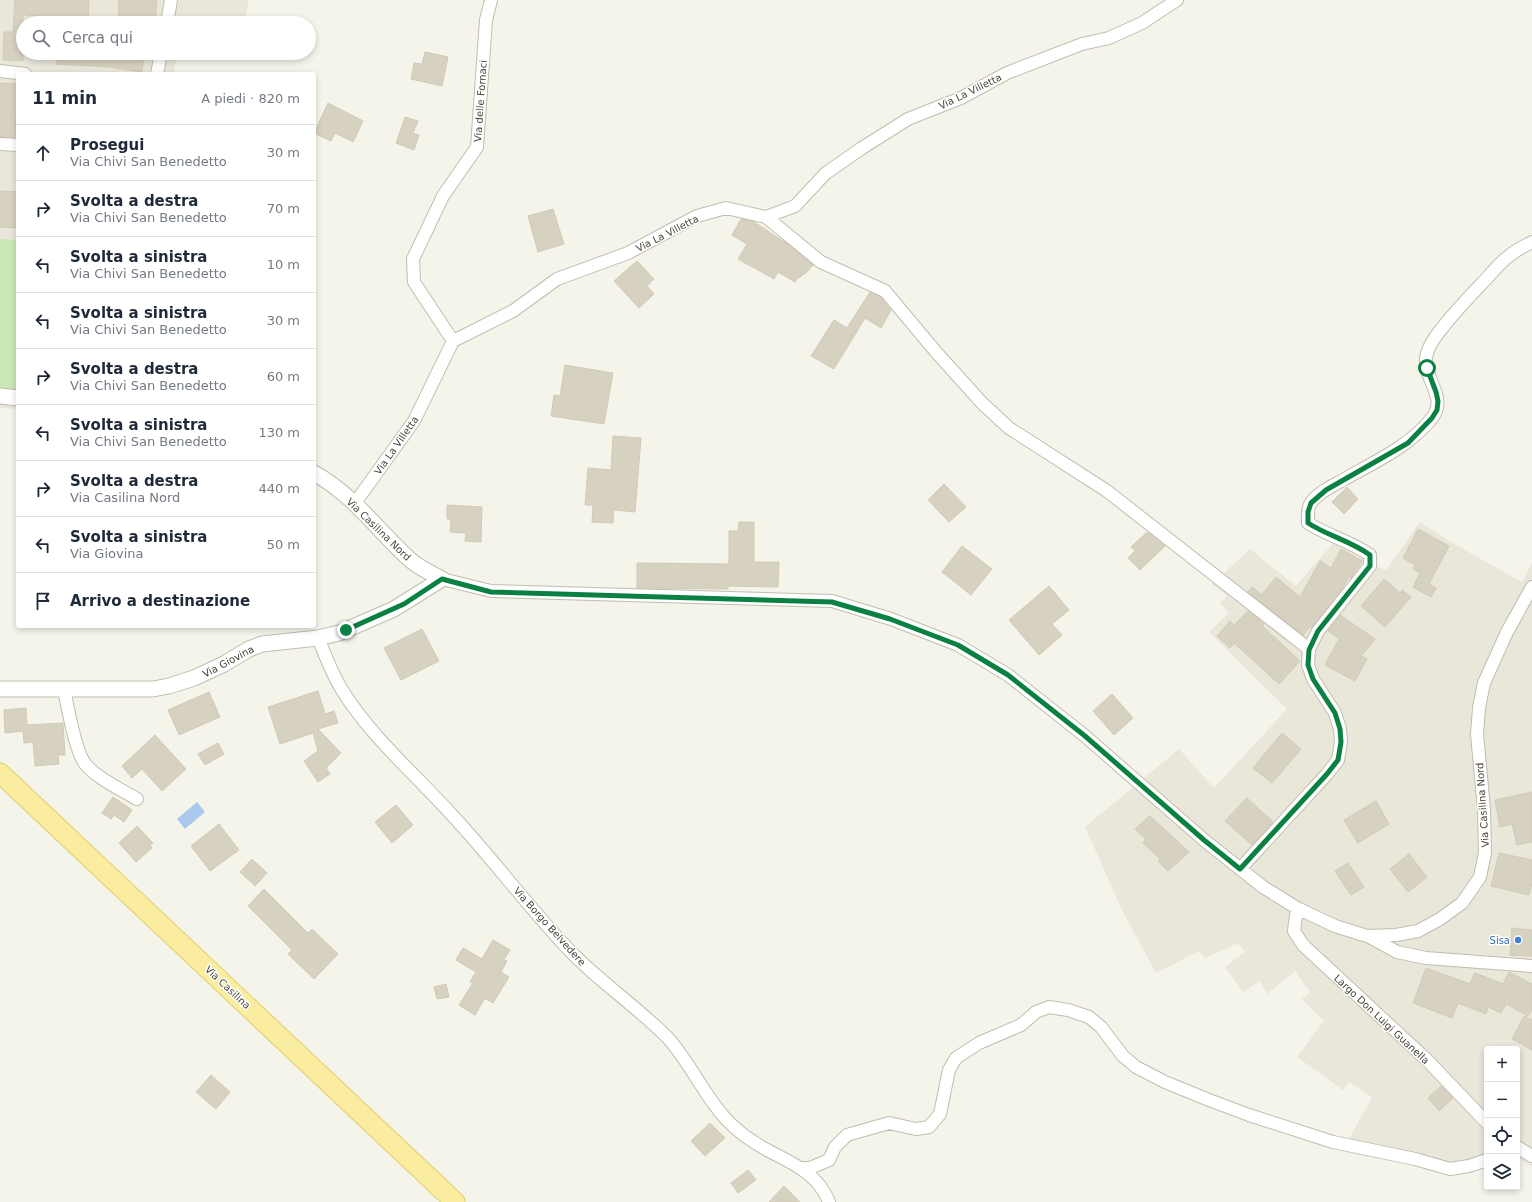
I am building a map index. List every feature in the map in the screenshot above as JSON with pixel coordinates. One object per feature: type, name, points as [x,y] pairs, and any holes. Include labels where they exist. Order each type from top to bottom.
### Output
[{"type":"main road","name":"Via Casilina","points":[[0,773],[455,1202]]},
{"type":"street","points":[[168,16],[171,0]]},
{"type":"street","name":"Via delle Fornaci","points":[[453,341],[414,282],[413,258],[443,196],[477,146],[486,20],[491,0]]},
{"type":"street","name":"Via La Villetta","points":[[355,503],[414,421],[453,341],[513,311],[557,279],[628,253],[697,216],[726,208],[766,217],[795,206],[826,173],[908,119],[961,98],[1014,70],[1082,44],[1109,38],[1142,22],[1177,0]]},
{"type":"street","points":[[157,72],[160,60]]},
{"type":"street","points":[[0,71],[16,73]]},
{"type":"street","points":[[0,144],[16,145]]},
{"type":"street","points":[[766,217],[821,262],[885,291],[936,352],[982,403],[1009,428],[1107,491],[1309,650]]},
{"type":"street","points":[[1240,869],[1338,760],[1341,742],[1340,729],[1335,713],[1313,679],[1308,665],[1309,650],[1318,631],[1370,566],[1370,555],[1360,548],[1319,530],[1308,523],[1308,512],[1311,503],[1326,490],[1408,443],[1432,418],[1437,410],[1438,401],[1427,368],[1426,359],[1428,350],[1434,339],[1472,294],[1508,256],[1532,242]]},
{"type":"street","points":[[0,396],[16,398]]},
{"type":"street","name":"Via Casilina Nord","points":[[316,474],[355,503],[409,560],[442,579],[491,592],[832,602],[890,619],[958,645],[1008,675],[1085,736],[1204,840],[1264,887],[1297,908],[1335,926],[1367,936],[1396,935],[1418,931],[1440,920],[1462,903],[1480,877],[1486,853],[1484,809],[1477,734],[1479,708],[1484,684],[1507,632],[1532,587]]},
{"type":"street","name":"Via Giovina","points":[[0,689],[153,689],[169,686],[194,678],[224,664],[249,649],[262,644],[318,638],[339,633],[383,614],[414,598],[442,579]]},
{"type":"street","name":"Via Borgo Belvedere","points":[[318,638],[341,689],[362,718],[390,751],[461,824],[561,941],[583,964],[671,1042],[725,1119],[759,1145],[800,1168],[820,1186],[829,1202]]},
{"type":"street","points":[[64,689],[78,749],[85,764],[98,776],[138,799]]},
{"type":"street","name":"Largo Don Luigi Guanella","points":[[1297,908],[1294,931],[1303,945],[1427,1060],[1484,1120]]},
{"type":"street","points":[[1367,936],[1397,952],[1426,958],[1532,966]]},
{"type":"street","points":[[800,1168],[810,1168],[829,1160],[835,1148],[847,1136],[889,1123],[916,1129],[929,1127],[940,1114],[949,1070],[956,1058],[979,1043],[1021,1025],[1036,1012],[1049,1007],[1068,1010],[1089,1017],[1101,1027],[1123,1056],[1136,1067],[1165,1082],[1249,1115],[1333,1142],[1415,1159],[1450,1169],[1469,1166],[1484,1161]]},
{"type":"street","points":[[1520,1150],[1532,1156]]},
{"type":"shaded area","points":[[0,0],[249,0],[246,16],[16,16],[16,60],[176,60],[174,72],[16,72],[16,409],[0,408]]},
{"type":"shaded area","points":[[1420,522],[1456,545],[1522,582],[1532,563],[1532,1167],[1520,1160],[1520,1046],[1484,1046],[1484,1158],[1455,1168],[1349,1139],[1372,1098],[1349,1082],[1343,1090],[1297,1057],[1324,1021],[1302,999],[1310,992],[1295,971],[1267,994],[1260,981],[1243,992],[1225,967],[1245,952],[1238,943],[1205,958],[1199,951],[1156,973],[1122,910],[1085,827],[1179,749],[1214,788],[1287,709],[1209,632],[1229,613],[1220,603],[1227,596],[1212,584],[1250,549],[1296,586],[1330,547],[1338,533],[1375,559],[1377,566],[1386,570]]},
{"type":"green space","points":[[0,239],[16,240],[16,398],[0,396]]},
{"type":"water","points":[[197,802],[205,812],[185,829],[177,819]]},
{"type":"building","points":[[15,0],[89,0],[88,16],[16,16],[16,60],[23,61],[3,60],[4,32],[13,32]]},
{"type":"building","points":[[119,0],[157,0],[156,16],[118,16]]},
{"type":"building","points":[[425,52],[448,57],[442,86],[411,79],[414,63],[422,64]]},
{"type":"building","points":[[56,60],[143,60],[142,72],[109,67],[56,64]]},
{"type":"building","points":[[0,83],[16,84],[15,137],[0,137]]},
{"type":"building","points":[[328,103],[363,121],[353,142],[335,133],[331,141],[316,134],[316,129]]},
{"type":"building","points":[[405,117],[418,121],[413,133],[419,135],[414,150],[396,143]]},
{"type":"building","points":[[0,191],[16,192],[16,228],[0,227]]},
{"type":"building","points":[[553,209],[564,244],[538,252],[528,216]]},
{"type":"building","points":[[741,219],[754,222],[789,245],[813,265],[795,282],[778,272],[774,279],[738,259],[747,244],[732,235]]},
{"type":"building","points":[[637,261],[654,279],[647,286],[654,294],[639,308],[614,281]]},
{"type":"building","points":[[870,292],[881,298],[891,310],[881,328],[865,318],[834,369],[811,356],[834,320],[847,328]]},
{"type":"building","points":[[565,365],[613,373],[604,424],[551,416],[554,395],[560,396]]},
{"type":"building","points":[[613,436],[641,438],[635,512],[614,510],[613,523],[592,522],[593,505],[585,505],[588,468],[611,470]]},
{"type":"building","points":[[944,484],[966,507],[949,522],[928,500]]},
{"type":"building","points":[[1347,487],[1358,499],[1344,514],[1332,502]]},
{"type":"building","points":[[447,505],[482,507],[481,542],[465,541],[466,533],[450,532],[451,519],[447,519]]},
{"type":"building","points":[[739,522],[754,522],[754,562],[779,562],[778,587],[728,586],[728,589],[637,588],[637,563],[729,564],[729,531],[738,531]]},
{"type":"building","points":[[1418,529],[1449,546],[1429,584],[1436,588],[1431,597],[1413,587],[1420,573],[1413,569],[1415,565],[1403,558]]},
{"type":"building","points":[[1147,532],[1165,546],[1140,570],[1128,558],[1135,551],[1131,547]]},
{"type":"building","points":[[962,546],[992,569],[971,595],[942,572]]},
{"type":"building","points":[[1341,549],[1362,562],[1312,627],[1311,626],[1303,635],[1248,592],[1252,587],[1262,595],[1276,577],[1300,597],[1320,561],[1331,568]]},
{"type":"building","points":[[1384,579],[1400,593],[1402,590],[1411,597],[1385,627],[1361,606]]},
{"type":"building","points":[[1049,586],[1069,610],[1052,624],[1062,635],[1039,655],[1009,620]]},
{"type":"building","points":[[1248,611],[1264,624],[1262,626],[1300,661],[1279,684],[1234,643],[1230,648],[1217,636],[1230,621],[1234,625]]},
{"type":"building","points":[[1340,615],[1375,639],[1361,656],[1367,659],[1355,681],[1325,665],[1339,639],[1328,631]]},
{"type":"building","points":[[422,629],[439,661],[401,680],[384,648]]},
{"type":"building","points":[[318,691],[325,714],[334,711],[338,723],[318,729],[341,753],[326,768],[330,774],[318,782],[304,761],[318,751],[313,733],[280,744],[268,707]]},
{"type":"building","points":[[209,692],[220,717],[179,735],[168,710]]},
{"type":"building","points":[[1112,694],[1133,718],[1114,735],[1093,711]]},
{"type":"building","points":[[26,708],[27,725],[63,723],[65,755],[58,755],[59,764],[35,766],[33,742],[24,743],[23,731],[5,733],[4,710]]},
{"type":"building","points":[[1282,733],[1301,749],[1272,783],[1253,768]]},
{"type":"building","points":[[155,735],[186,769],[162,791],[142,769],[132,778],[122,766]]},
{"type":"building","points":[[218,743],[224,754],[205,765],[198,754]]},
{"type":"building","points":[[1532,792],[1532,842],[1517,845],[1512,824],[1500,827],[1495,800]]},
{"type":"building","points":[[113,797],[132,810],[124,822],[114,815],[111,819],[102,813]]},
{"type":"building","points":[[1247,798],[1273,822],[1252,845],[1225,821]]},
{"type":"building","points":[[1376,801],[1389,824],[1358,843],[1344,820]]},
{"type":"building","points":[[396,805],[413,825],[392,843],[375,822]]},
{"type":"building","points":[[1150,816],[1189,852],[1168,871],[1159,862],[1160,859],[1143,843],[1146,839],[1135,829]]},
{"type":"building","points":[[219,824],[239,850],[210,871],[191,846]]},
{"type":"building","points":[[137,826],[153,843],[150,845],[152,848],[136,862],[119,843]]},
{"type":"building","points":[[1499,853],[1532,860],[1532,884],[1529,895],[1491,886]]},
{"type":"building","points":[[1409,854],[1427,877],[1408,892],[1390,869]]},
{"type":"building","points":[[252,859],[267,873],[255,886],[240,872]]},
{"type":"building","points":[[1348,863],[1364,887],[1351,895],[1335,871]]},
{"type":"building","points":[[264,889],[308,933],[312,929],[338,954],[314,979],[288,954],[292,950],[248,906]]},
{"type":"building","points":[[1512,928],[1532,930],[1532,956],[1510,955]]},
{"type":"building","points":[[493,940],[510,950],[504,960],[507,961],[501,972],[509,977],[493,1003],[485,998],[475,1015],[459,1005],[473,983],[470,982],[476,972],[456,960],[463,948],[482,959]]},
{"type":"building","points":[[1426,968],[1470,984],[1475,973],[1503,984],[1509,972],[1532,984],[1532,1010],[1528,1016],[1506,1004],[1501,1013],[1488,1007],[1486,1014],[1458,1003],[1452,1018],[1413,1003]]},
{"type":"building","points":[[446,984],[449,997],[437,999],[434,987]]},
{"type":"building","points":[[1524,1016],[1532,1020],[1532,1050],[1512,1039]]},
{"type":"building","points":[[211,1075],[230,1092],[216,1109],[196,1092]]},
{"type":"building","points":[[1441,1086],[1453,1098],[1439,1111],[1428,1098]]},
{"type":"building","points":[[710,1123],[725,1138],[705,1156],[691,1141]]},
{"type":"building","points":[[748,1170],[756,1180],[738,1193],[731,1183]]},
{"type":"building","points":[[784,1186],[800,1202],[769,1202]]},
{"type":"place","name":"Sisa","points":[[1518,940]]},
{"type":"route","points":[[346,630],[404,604],[442,579],[491,592],[832,602],[890,619],[958,645],[1008,675],[1085,736],[1204,840],[1240,869],[1338,760],[1341,742],[1340,729],[1335,713],[1313,679],[1308,665],[1309,650],[1318,631],[1370,566],[1370,555],[1360,548],[1319,530],[1308,523],[1308,512],[1311,503],[1326,490],[1408,443],[1432,418],[1437,410],[1438,401],[1427,368]]}]
